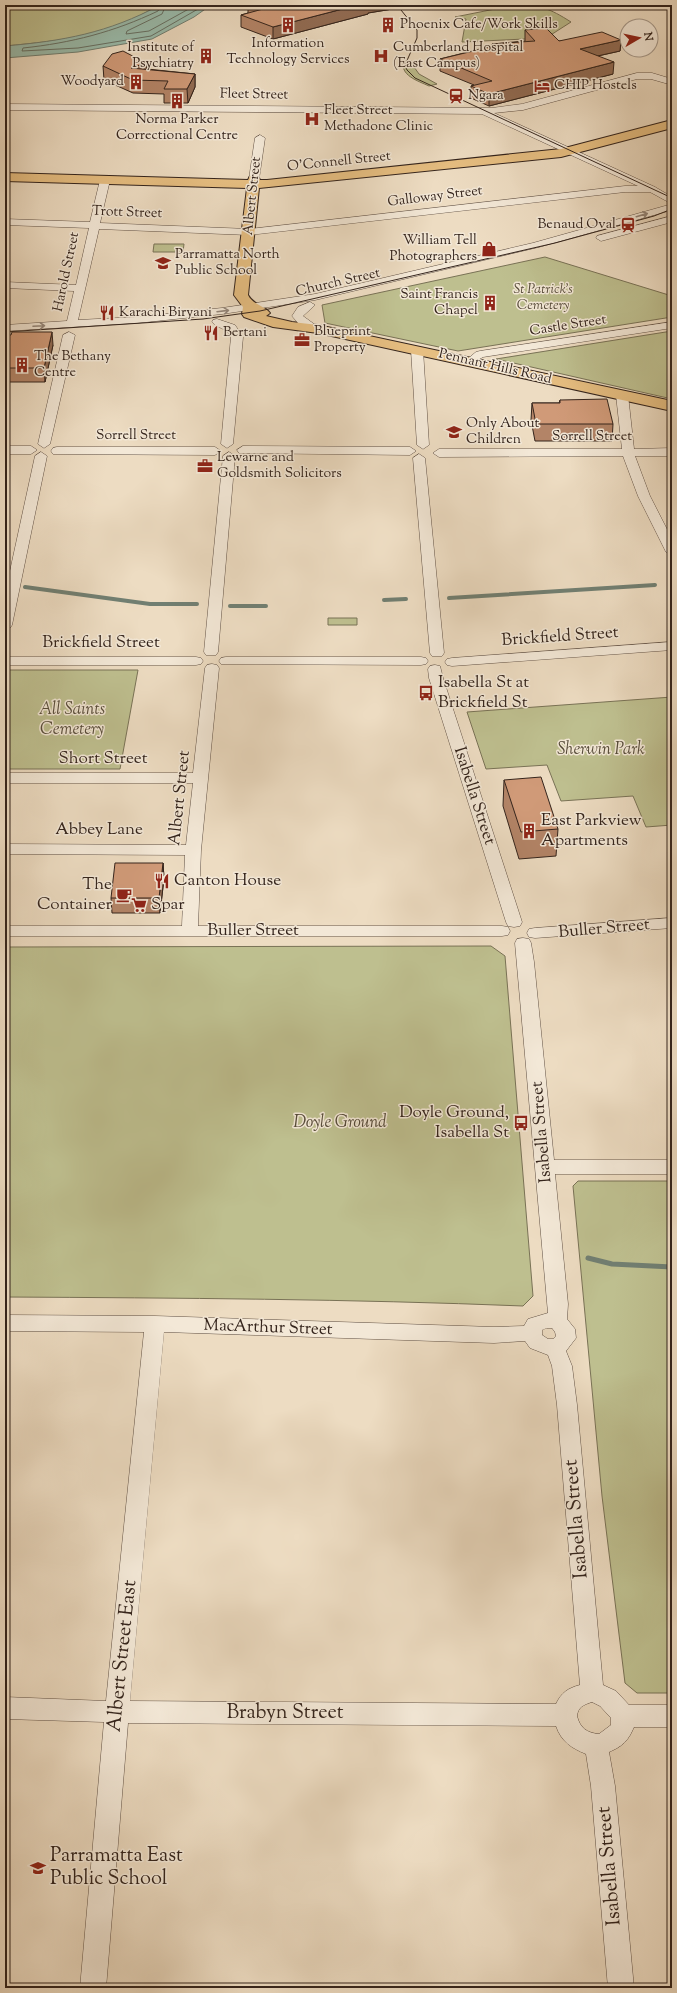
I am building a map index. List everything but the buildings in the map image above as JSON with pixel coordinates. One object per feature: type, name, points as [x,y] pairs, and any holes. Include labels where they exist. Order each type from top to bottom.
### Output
[{"type":"main road","name":"O'Connell Street","points":[[574,149],[672,120]]},
{"type":"main road","name":"O'Connell Street","points":[[5,177],[105,180],[294,182],[574,149],[672,124]]},
{"type":"main road","name":"O'Connell Street","points":[[5,173],[254,182]]},
{"type":"main road","name":"Albert Street","points":[[254,182],[241,289],[243,300],[258,313]]},
{"type":"main road","name":"Pennant Hills Road","points":[[258,313],[305,328],[313,327],[672,406]]},
{"type":"street","points":[[502,111],[634,77],[646,75],[672,82]]},
{"type":"street","name":"Fleet Street","points":[[5,107],[502,111]]},
{"type":"street","points":[[478,111],[574,149],[671,201]]},
{"type":"street","points":[[502,111],[666,196],[671,201]]},
{"type":"street","name":"Albert Street","points":[[254,182],[260,138]]},
{"type":"street","name":"Harold Street","points":[[5,625],[39,450],[71,329],[105,180]]},
{"type":"street","points":[[625,189],[634,184],[633,180]]},
{"type":"street","name":"Galloway Street","points":[[249,232],[625,189],[652,189]]},
{"type":"street","name":"Church Street","points":[[5,339],[137,320],[258,313],[315,297],[524,248],[671,201]]},
{"type":"street","name":"Church Street","points":[[5,328],[71,329],[217,322],[310,304],[601,238],[672,219]]},
{"type":"street","name":"Trott Street","points":[[5,222],[249,232]]},
{"type":"street","points":[[5,285],[80,288]]},
{"type":"street","points":[[310,304],[302,309],[297,316],[313,327]]},
{"type":"street","points":[[211,652],[237,342],[236,334],[231,327],[217,322]]},
{"type":"street","name":"Castle Street","points":[[471,361],[480,354],[672,325]]},
{"type":"street","points":[[417,350],[423,445]]},
{"type":"street","points":[[622,395],[628,452],[644,496],[672,552]]},
{"type":"street","name":"Sorrell Street","points":[[39,450],[52,455],[57,451],[215,451],[221,455],[240,445],[243,450],[414,455]]},
{"type":"street","points":[[414,455],[431,458],[439,453],[437,448],[423,445],[416,446],[414,455],[437,653]]},
{"type":"street","points":[[5,450],[39,450]]},
{"type":"street","name":"Sorrell Street","points":[[439,453],[672,452]]},
{"type":"street","name":"Brickfield Street","points":[[452,662],[672,646]]},
{"type":"street","points":[[226,661],[224,656],[211,652],[199,656],[196,661],[200,666],[212,668],[223,665],[226,661],[421,661]]},
{"type":"street","points":[[437,653],[449,657],[452,662],[448,667],[434,670],[425,667],[421,661],[424,656],[437,653]]},
{"type":"street","name":"Brickfield Street","points":[[5,661],[196,661]]},
{"type":"street","name":"Albert Street","points":[[190,931],[193,850],[212,668]]},
{"type":"street","name":"Isabella Street","points":[[434,670],[508,926]]},
{"type":"street","name":"Short Street","points":[[5,778],[201,778]]},
{"type":"street","name":"Abbey Lane","points":[[5,849],[193,850]]},
{"type":"street","name":"Buller Street","points":[[529,938],[672,923]]},
{"type":"street","points":[[508,926],[508,940],[529,938]]},
{"type":"street","name":"Buller Street","points":[[5,931],[190,931],[508,926]]},
{"type":"street","name":"Isabella Street","points":[[529,938],[526,962],[558,1304],[557,1322]]},
{"type":"street","points":[[545,1167],[672,1167]]},
{"type":"street","points":[[545,1320],[557,1322],[562,1325],[567,1333],[564,1342],[555,1347],[539,1344],[535,1341],[531,1333],[532,1328],[539,1321],[545,1320]]},
{"type":"street","name":"MacArthur Street","points":[[5,1323],[155,1324],[494,1335],[531,1333]]},
{"type":"street","name":"Albert Street East","points":[[93,1988],[117,1712],[155,1324]]},
{"type":"street","name":"Isabella Street","points":[[555,1347],[562,1366],[567,1405],[592,1692]]},
{"type":"street","points":[[584,1693],[600,1693],[615,1702],[622,1716],[622,1725],[619,1733],[609,1741],[596,1745],[588,1744],[574,1736],[568,1730],[565,1715],[570,1701],[584,1693]]},
{"type":"street","name":"Brabyn Street","points":[[5,1708],[117,1712],[565,1715]]},
{"type":"street","points":[[622,1716],[672,1716]]},
{"type":"street","name":"Isabella Street","points":[[596,1745],[603,1786],[622,1988]]},
{"type":"green space","points":[[5,5],[160,5],[124,23],[102,31],[66,39],[5,46]]},
{"type":"green space","points":[[515,5],[544,8],[571,22],[546,38],[462,42],[466,19],[455,17]]},
{"type":"green space","points":[[404,61],[412,61],[404,65],[412,64],[419,74],[437,84],[429,86],[410,77],[404,70],[403,66]]},
{"type":"green space","points":[[154,244],[184,244],[183,252],[153,252]]},
{"type":"green space","name":"St Patrick's Cemetery","points":[[545,257],[672,296],[672,317],[458,351],[325,323],[322,305]]},
{"type":"green space","points":[[672,331],[672,399],[496,359]]},
{"type":"green space","points":[[328,618],[357,618],[357,625],[328,625]]},
{"type":"green space","name":"All Saints Cemetery","points":[[5,670],[138,670],[120,769],[5,769]]},
{"type":"green space","name":"Sherwin Park","points":[[672,697],[672,757],[670,757],[672,762],[672,825],[646,827],[633,796],[561,801],[547,765],[486,769],[467,712]]},
{"type":"green space","name":"Doyle Ground","points":[[491,946],[505,956],[533,1296],[523,1306],[329,1300],[5,1297],[5,947]]},
{"type":"green space","points":[[578,1181],[671,1181],[672,1693],[637,1693],[625,1683],[602,1496],[573,1186]]},
{"type":"water","points":[[160,5],[211,5],[194,17],[152,39],[78,52],[5,58],[5,46],[85,34],[122,23]]},
{"type":"waterway","points":[[449,598],[655,585]]},
{"type":"waterway","points":[[25,587],[150,604],[197,604]]},
{"type":"waterway","points":[[384,600],[406,599]]},
{"type":"waterway","points":[[230,606],[266,606]]},
{"type":"waterway","points":[[588,1258],[612,1264],[672,1267]]},
{"type":"tram line","points":[[397,5],[417,30],[417,38],[405,65],[407,70],[415,78],[672,198]]},
{"type":"tram line","points":[[5,332],[203,319],[260,311],[555,243],[654,216],[672,209]]},
{"type":"place","name":"Information Technology Services","points":[[288,25]]},
{"type":"place","name":"Phoenix Cafe/Work Skills","points":[[388,25]]},
{"type":"place","name":"Institute of Psychiatry","points":[[206,56]]},
{"type":"place","name":"Cumberland Hospital (East Campus)","points":[[381,56]]},
{"type":"place","name":"Woodyard","points":[[136,82]]},
{"type":"place","name":"CHIP Hostels","points":[[542,86]]},
{"type":"place","name":"Ngara","points":[[456,96]]},
{"type":"place","name":"Norma Parker Correctional Centre","points":[[177,101]]},
{"type":"place","name":"Fleet Street Methadone Clinic","points":[[312,119]]},
{"type":"place","name":"Benaud Oval","points":[[628,225]]},
{"type":"place","name":"William Tell Photographers","points":[[489,249]]},
{"type":"place","name":"Parramatta North Public School","points":[[163,263]]},
{"type":"place","name":"Saint Francis Chapel","points":[[490,303]]},
{"type":"place","name":"Karachi Biryani","points":[[107,313]]},
{"type":"place","name":"Bertani","points":[[211,333]]},
{"type":"place","name":"Blueprint Property","points":[[302,340]]},
{"type":"place","name":"The Bethany Centre","points":[[22,365]]},
{"type":"place","name":"Only About Children","points":[[454,432]]},
{"type":"place","name":"Lewarne and Goldsmith Solicitors","points":[[205,466]]},
{"type":"place","name":"Isabella St at Brickfield St","points":[[426,693]]},
{"type":"place","name":"East Parkview Apartments","points":[[529,831]]},
{"type":"place","name":"Canton House","points":[[162,881]]},
{"type":"place","name":"The Container","points":[[124,895]]},
{"type":"place","name":"Spar","points":[[139,905]]},
{"type":"place","name":"Doyle Ground, Isabella St","points":[[521,1123]]},
{"type":"place","name":"Parramatta East Public School","points":[[38,1868]]}]
